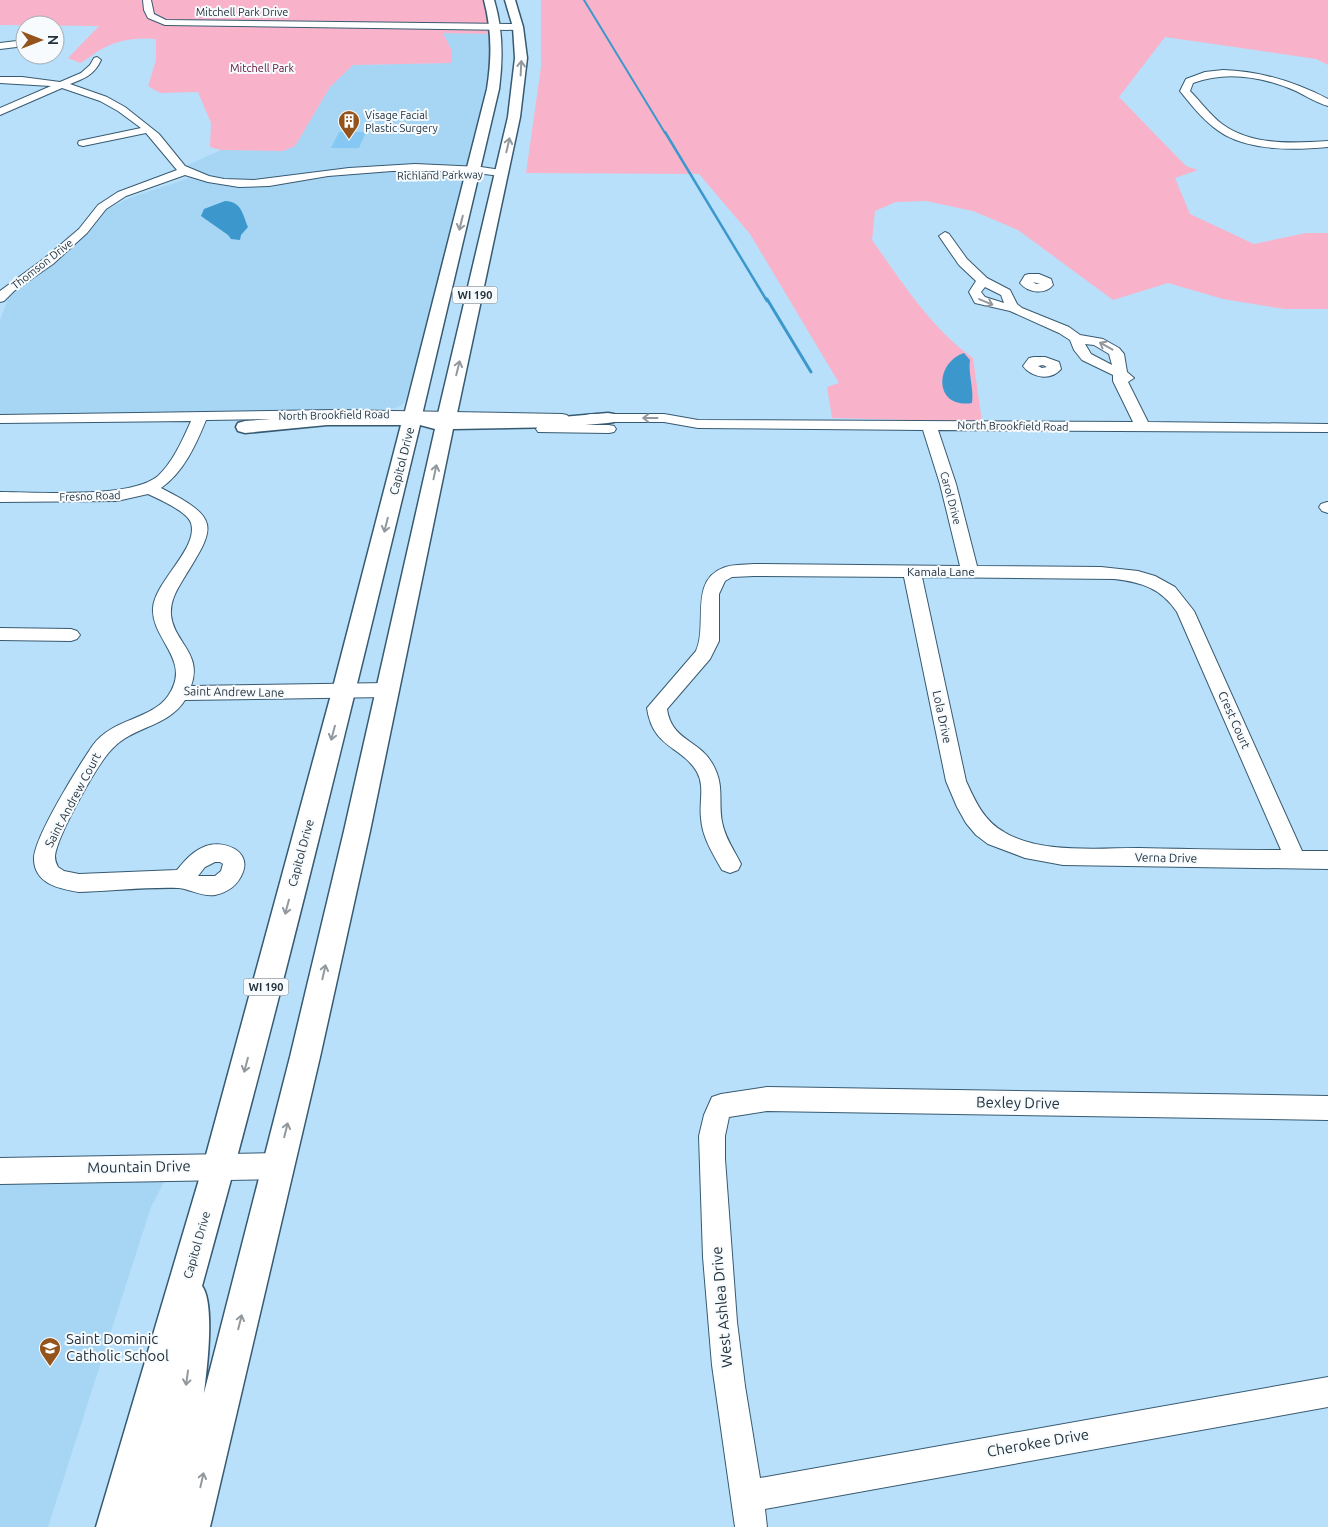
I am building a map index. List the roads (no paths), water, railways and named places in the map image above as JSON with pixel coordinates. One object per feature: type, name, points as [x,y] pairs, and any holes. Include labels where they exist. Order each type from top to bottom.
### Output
[{"type":"main road","name":"Capitol Drive","points":[[386,690],[425,516],[440,421],[452,391],[477,286],[484,173],[498,52],[495,25],[489,0]]},
{"type":"main road","name":"Capitol Drive","points":[[116,1527],[219,1166],[344,691],[446,283],[484,173],[514,117],[521,74],[518,25],[510,0]]},
{"type":"main road","points":[[484,173],[491,166],[495,150],[496,115],[492,99]]},
{"type":"main road","points":[[440,421],[434,406],[447,354],[450,315],[446,283]]},
{"type":"main road","points":[[452,391],[474,409],[559,418]]},
{"type":"main road","points":[[345,428],[382,431],[391,434],[410,426],[440,421],[562,422],[608,418]]},
{"type":"main road","points":[[246,427],[326,420],[410,426]]},
{"type":"main road","name":"WI 190","points":[[190,1527],[357,831],[386,690]]},
{"type":"main road","points":[[156,1527],[182,1420],[189,1366],[192,1260]]},
{"type":"street","name":"Mitchell Park Drive","points":[[147,0],[151,16],[165,22],[518,25]]},
{"type":"street","points":[[0,46],[15,44]]},
{"type":"street","points":[[0,112],[88,72],[97,60]]},
{"type":"street","points":[[1328,103],[1292,85],[1252,75],[1230,74],[1197,77],[1189,81],[1185,91],[1217,125],[1226,131],[1251,139],[1285,145],[1328,144]]},
{"type":"street","name":"Richland Parkway","points":[[0,80],[42,81],[64,84],[112,104],[133,117],[158,139],[175,164],[186,172],[202,178],[223,182],[288,185],[373,173],[484,173]]},
{"type":"street","points":[[83,143],[148,130]]},
{"type":"street","name":"Thomson Drive","points":[[0,298],[10,288],[49,261],[83,231],[102,207],[122,194],[186,172]]},
{"type":"street","points":[[938,232],[963,262],[983,281],[1004,292],[1014,308],[1023,314],[1064,330],[1076,338],[1098,342],[1114,351],[1117,354],[1120,381],[1148,427]]},
{"type":"street","points":[[983,281],[975,292],[980,300],[1014,308]]},
{"type":"street","points":[[1004,292],[1029,286]]},
{"type":"street","points":[[1076,338],[1085,355],[1119,371]]},
{"type":"street","points":[[1052,363],[1085,355]]},
{"type":"street","name":"North Brookfield Road","points":[[440,421],[664,418],[698,424],[1328,428]]},
{"type":"street","name":"North Brookfield Road","points":[[0,419],[410,426]]},
{"type":"street","name":"North Brookfield Road","points":[[440,421],[664,430],[698,424]]},
{"type":"street","name":"North Brookfield Road","points":[[0,429],[198,422],[246,427],[345,428]]},
{"type":"street","name":"Fresno Road","points":[[5,497],[117,496],[148,488],[166,478],[174,469],[198,422]]},
{"type":"street","name":"Carol Drive","points":[[929,425],[948,484],[970,571]]},
{"type":"street","name":"Saint Andrew Lane","points":[[148,488],[188,510],[199,521],[200,528],[196,545],[173,581],[162,604],[161,616],[182,653],[186,669],[179,693],[386,690]]},
{"type":"street","points":[[0,512],[5,497]]},
{"type":"street","name":"Kamala Lane","points":[[730,864],[715,838],[710,776],[698,759],[663,730],[657,719],[657,708],[674,686],[704,654],[710,641],[710,594],[718,578],[728,572],[754,570],[970,571],[1129,574],[1164,586]]},
{"type":"street","name":"Lola Drive","points":[[912,572],[959,789],[965,806],[981,828],[1005,844]]},
{"type":"street","name":"Crest Court","points":[[1164,586],[1178,599],[1185,611],[1295,860]]},
{"type":"street","points":[[0,634],[71,636]]},
{"type":"street","name":"Saint Andrew Court","points":[[179,693],[168,710],[152,719],[120,731],[103,746],[51,837],[44,854],[45,864],[50,874],[62,880],[78,883],[183,879]]},
{"type":"street","name":"Verna Drive","points":[[1005,844],[1040,853],[1063,856],[1328,860]]},
{"type":"street","name":"Bexley Drive","points":[[715,1117],[721,1106],[766,1099],[1328,1108]]},
{"type":"street","name":"West Ashlea Drive","points":[[715,1117],[713,1154],[720,1299],[727,1367],[748,1496],[750,1527]]},
{"type":"street","name":"Mountain Drive","points":[[0,1171],[278,1166]]},
{"type":"street","name":"Cherokee Drive","points":[[748,1496],[1328,1392]]},
{"type":"waterway","points":[[584,0],[665,133]]},
{"type":"waterway","points":[[665,132],[767,301]]},
{"type":"waterway","points":[[767,299],[811,372]]},
{"type":"place","name":"Visage Facial Plastic Surgery","points":[[349,140]]},
{"type":"place","name":"Saint Dominic Catholic School","points":[[50,1367]]},
{"type":"park label","name":"Mitchell Park","points":[[262,68]]}]
